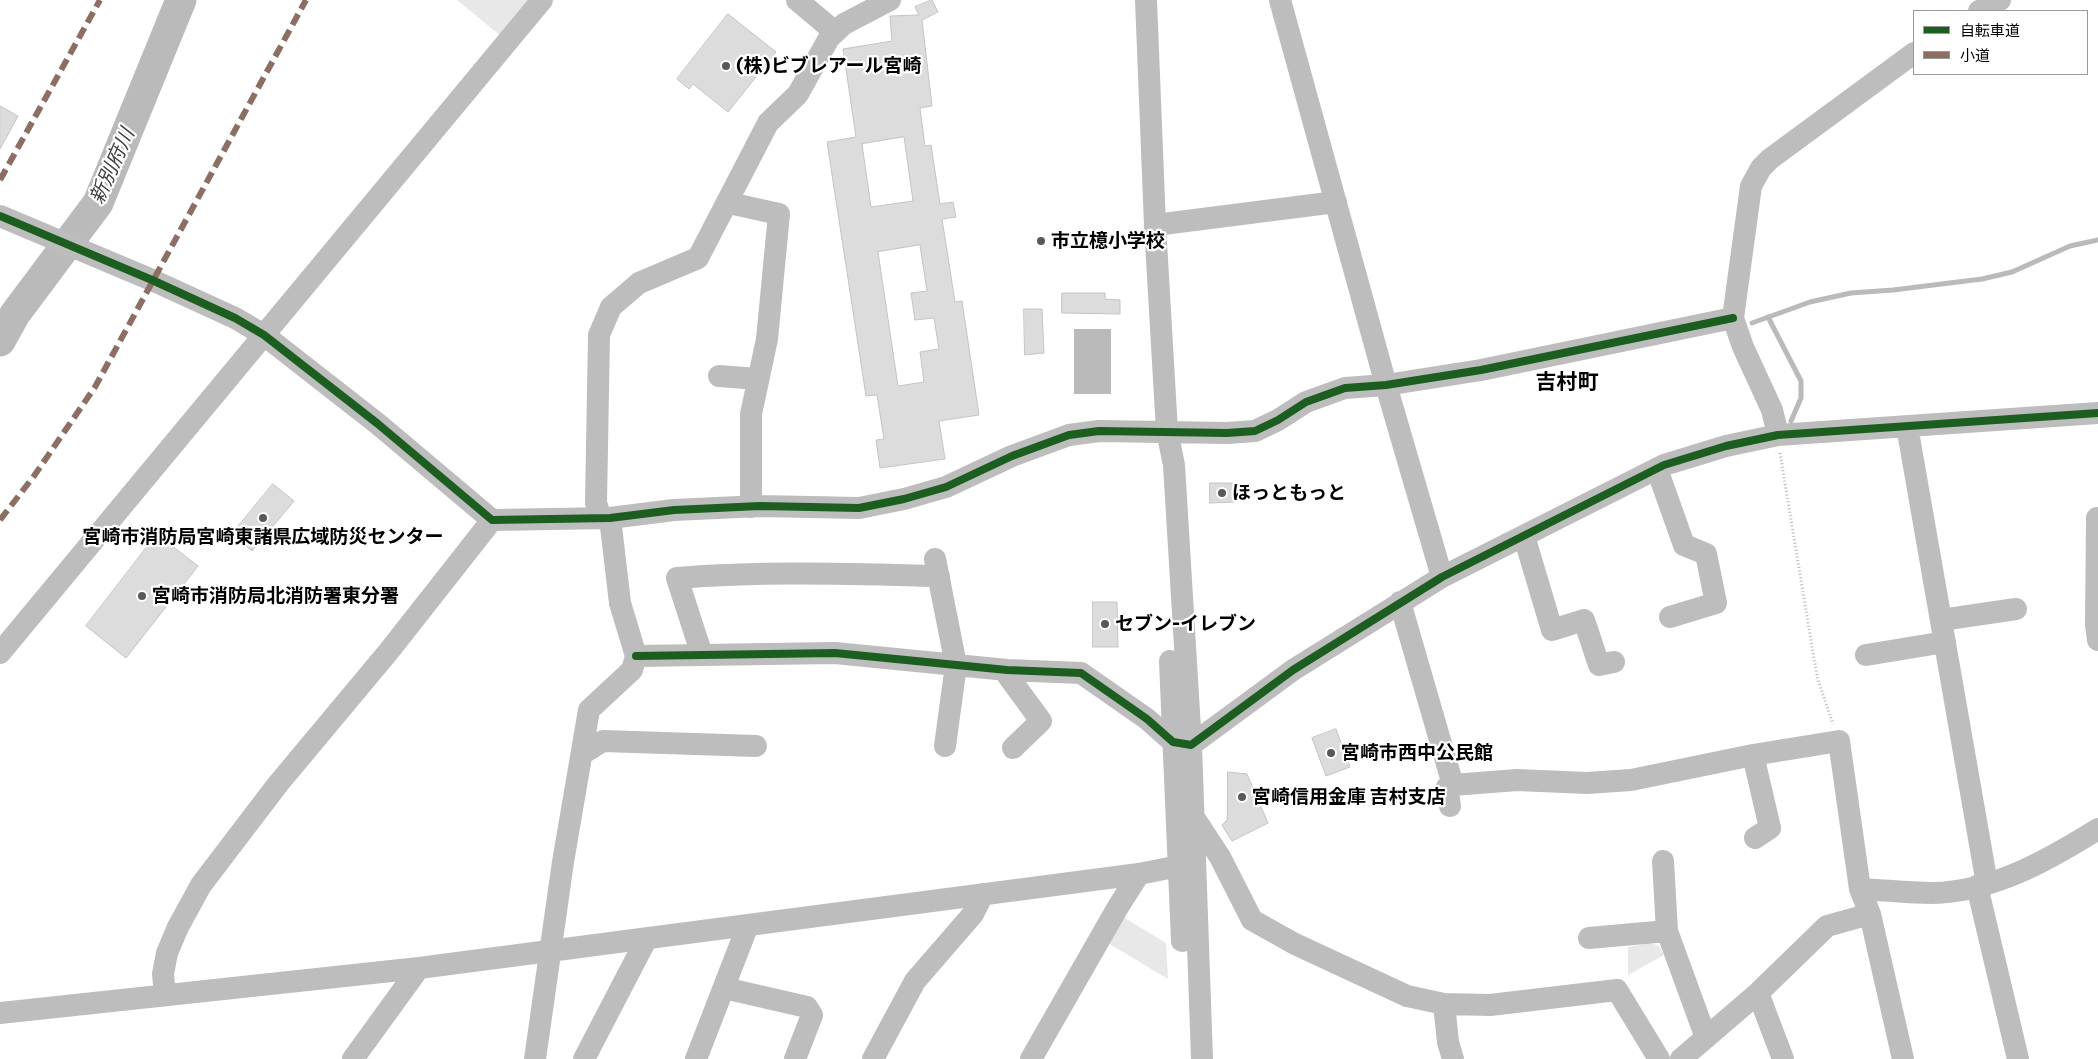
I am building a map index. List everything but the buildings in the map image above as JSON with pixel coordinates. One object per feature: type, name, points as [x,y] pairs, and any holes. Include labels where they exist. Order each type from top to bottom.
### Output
[{"type":"street","points":[[0,653],[542,0]]},
{"type":"street","points":[[797,0],[835,32]]},
{"type":"street","points":[[535,1059],[550,950],[590,710],[632,670],[636,656],[620,604],[605,518],[596,503],[599,335],[611,307],[639,283],[698,258],[729,203],[768,123],[798,94],[829,38],[844,24],[890,0]]},
{"type":"street","points":[[1146,0],[1154,225],[1167,431],[1163,463],[1182,743],[1189,1059]]},
{"type":"street","points":[[1280,0],[1386,385],[1442,577]]},
{"type":"street","points":[[1981,10],[2000,0]]},
{"type":"street","points":[[1778,435],[1772,410],[1742,347],[1733,318],[1751,186],[1760,168],[1866,86],[1913,54]]},
{"type":"street","points":[[1154,225],[1336,202]]},
{"type":"street","points":[[729,203],[778,214],[767,339],[751,414],[751,507]]},
{"type":"street","points":[[0,216],[235,318],[264,335],[378,424],[492,520],[605,518],[674,510],[751,507],[859,508],[904,499],[946,487],[1012,456],[1070,435],[1099,431],[1227,433],[1255,431],[1278,420],[1306,402],[1345,388],[1386,385],[1481,370],[1733,318]]},
{"type":"street","points":[[719,376],[758,380]]},
{"type":"street","points":[[1182,743],[1293,670],[1442,577],[1657,469],[1726,446],[1778,435],[2098,413]]},
{"type":"street","points":[[1907,426],[1944,642],[1982,885],[2018,1059]]},
{"type":"street","points":[[1657,469],[1684,545],[1706,554],[1716,603],[1670,617]]},
{"type":"street","points":[[2097,518],[2096,625],[2098,640]]},
{"type":"street","points":[[165,995],[163,974],[167,953],[178,927],[202,885],[278,784],[389,651],[492,520]]},
{"type":"street","points":[[1524,536],[1552,630],[1584,620],[1599,665],[1614,662]]},
{"type":"street","points":[[702,655],[677,578],[721,574],[814,573],[937,568],[956,665],[945,746]]},
{"type":"street","points":[[1400,602],[1451,796],[1517,780],[1586,783],[1631,780],[1753,755],[1839,741],[1860,889],[1870,914],[1903,1059]]},
{"type":"street","points":[[1940,620],[2016,609]]},
{"type":"street","points":[[1866,655],[1944,642]]},
{"type":"street","points":[[636,656],[835,653],[1007,670],[1081,673],[1182,743],[1192,816],[1186,864],[1202,1059]]},
{"type":"street","points":[[1007,670],[1008,676],[1041,721],[1013,748]]},
{"type":"street","points":[[582,754],[603,741],[756,746]]},
{"type":"street","points":[[1753,755],[1770,828],[1755,838]]},
{"type":"street","points":[[1192,816],[1220,857],[1252,920],[1295,944],[1407,996],[1444,1004],[1490,1005],[1617,990],[1659,1059]]},
{"type":"street","points":[[1860,889],[1934,893],[1982,885],[2017,874],[2058,854],[2098,829]]},
{"type":"street","points":[[1662,861],[1667,931],[1706,1038]]},
{"type":"street","points":[[0,1013],[419,968],[1139,874],[1186,864]]},
{"type":"street","points":[[1031,1059],[1139,874]]},
{"type":"street","points":[[873,1059],[915,981],[973,914],[984,894]]},
{"type":"street","points":[[1681,1059],[1758,993],[1827,926],[1870,914]]},
{"type":"street","points":[[696,1059],[748,925]]},
{"type":"street","points":[[1589,938],[1667,931]]},
{"type":"street","points":[[584,1059],[647,938]]},
{"type":"street","points":[[353,1059],[419,968]]},
{"type":"street","points":[[724,988],[807,1007],[812,1015],[794,1059]]},
{"type":"street","points":[[1758,993],[1784,1059]]},
{"type":"street","points":[[1444,1004],[1448,1042],[1453,1059]]},
{"type":"path","points":[[1778,435],[1818,680],[1839,741]]},
{"type":"shaded area","points":[[457,0],[530,0],[502,37]]},
{"type":"shaded area","points":[[1074,329],[1111,329],[1111,394],[1074,394]]},
{"type":"shaded area","points":[[1123,917],[1166,943],[1168,979],[1108,943]]},
{"type":"shaded area","points":[[1651,943],[1659,946],[1664,955],[1628,975],[1628,947]]},
{"type":"waterway","name":"新別府川","points":[[0,341],[15,314],[98,203],[181,0]]},
{"type":"waterway","points":[[1752,323],[1810,302],[1851,293],[1982,279],[2012,272],[2070,246],[2098,240]]},
{"type":"waterway","points":[[1768,317],[1801,381],[1801,398],[1791,421]]},
{"type":"marked path","points":[[0,180],[100,0]]},
{"type":"marked path","points":[[0,520],[34,476],[95,387],[306,0]]},
{"type":"cycle path","points":[[0,216],[152,280],[235,318],[264,335],[378,424],[492,520],[610,518],[674,510],[760,506],[859,508],[904,499],[946,487],[1012,456],[1069,435],[1099,431],[1227,433],[1255,431],[1278,420],[1306,402],[1345,388],[1386,385],[1481,370],[1733,318]]},
{"type":"cycle path","points":[[636,656],[835,653],[1007,670],[1081,673],[1147,719],[1173,742],[1191,745],[1293,670],[1442,577],[1664,465],[1726,446],[1778,435],[2098,413]]},
{"type":"place","name":"(株)ビブレアール宮崎","points":[[726,66]]},
{"type":"place","name":"市立檍小学校","points":[[1041,241]]},
{"type":"place","name":"ほっともっと","points":[[1222,493]]},
{"type":"place","name":"宮崎市消防局宮崎東諸県広域防災センター","points":[[263,518]]},
{"type":"place","name":"宮崎市消防局北消防署東分署","points":[[142,596]]},
{"type":"place","name":"セブン-イレブン","points":[[1105,624]]},
{"type":"place","name":"宮崎市西中公民館","points":[[1331,753]]},
{"type":"place","name":"宮崎信用金庫 吉村支店","points":[[1242,797]]},
{"type":"district","name":"吉村町","points":[[1567,382]]}]
